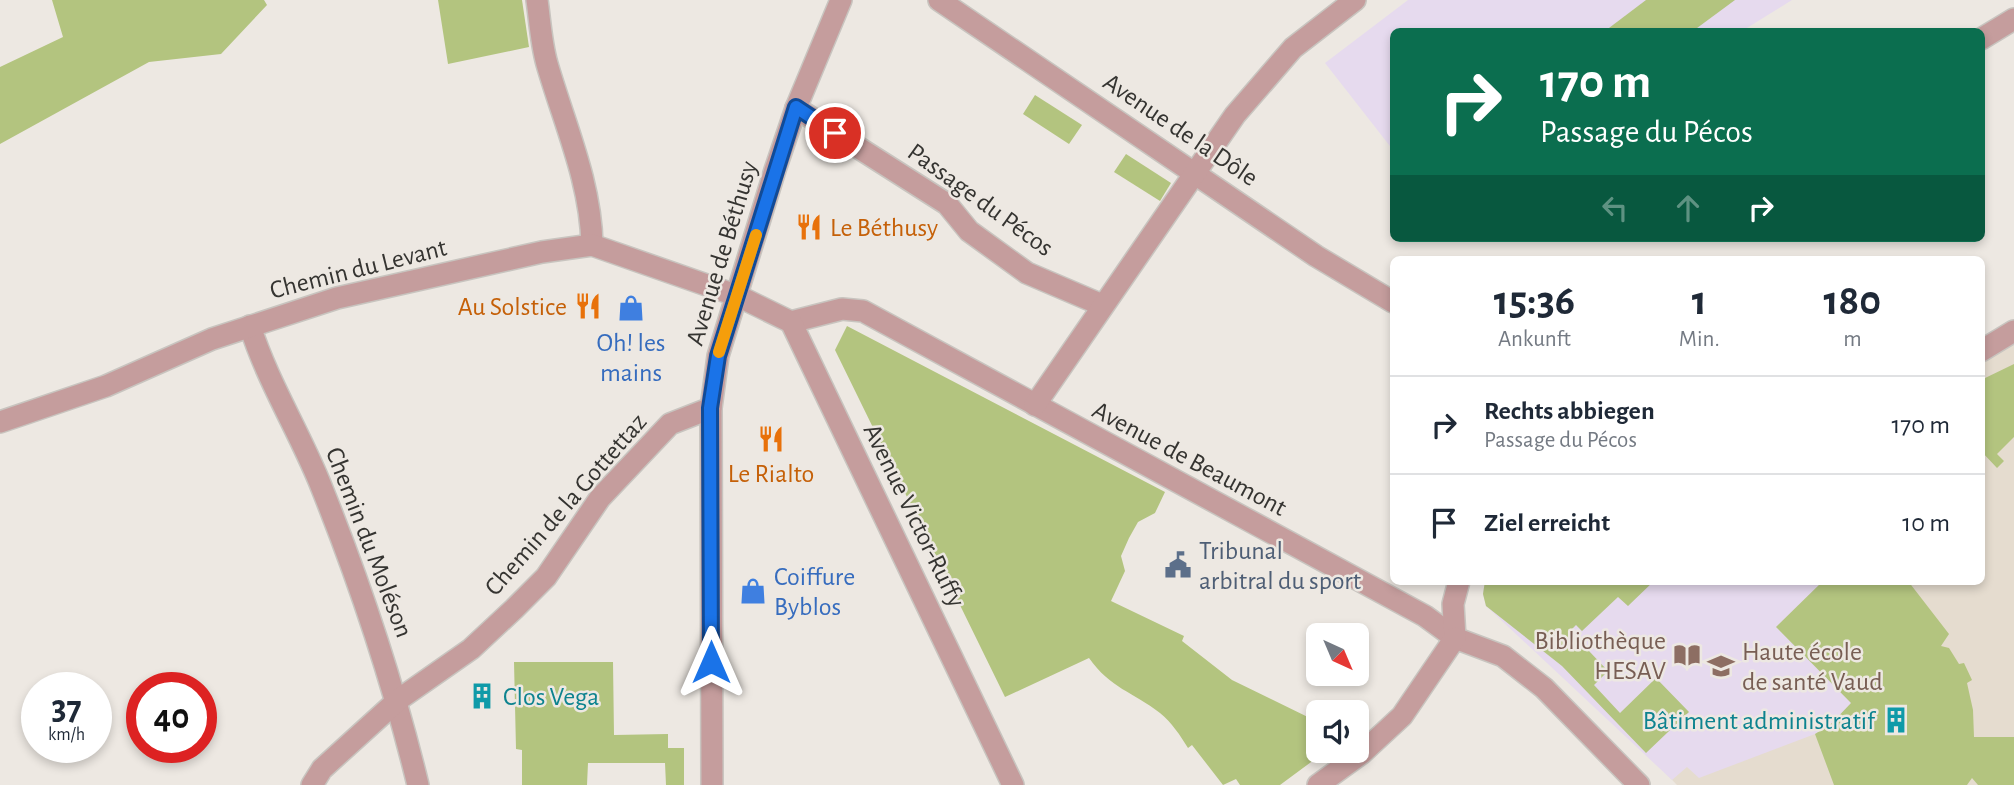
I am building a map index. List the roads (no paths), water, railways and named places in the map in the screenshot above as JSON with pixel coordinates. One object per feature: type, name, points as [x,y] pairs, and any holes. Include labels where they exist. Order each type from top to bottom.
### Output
[{"type":"street","points":[[537,0],[545,60],[586,192],[592,220],[592,245]]},
{"type":"street","name":"Avenue de Béthusy","points":[[712,785],[710,408],[718,356],[796,107],[841,0]]},
{"type":"street","name":"Avenue de la Dôle","points":[[939,0],[1316,256],[1390,300]]},
{"type":"street","points":[[1035,405],[1235,115],[1293,48],[1354,0]]},
{"type":"street","points":[[1985,37],[2014,19]]},
{"type":"street","name":"Passage du Pécos","points":[[796,107],[947,204],[969,231],[1027,272],[1102,305]]},
{"type":"street","name":"Chemin du Levant","points":[[3,418],[106,386],[250,326],[337,298],[542,252],[592,245],[738,296]]},
{"type":"street","points":[[738,296],[791,322]]},
{"type":"street","name":"Avenue de Beaumont","points":[[791,322],[842,309],[863,311],[1425,617],[1455,638],[1503,656],[1544,688],[1639,785]]},
{"type":"street","name":"Avenue Victor-Ruffy","points":[[791,322],[1013,785]]},
{"type":"street","name":"Chemin du Moléson","points":[[250,326],[261,360],[319,482],[398,700],[418,785]]},
{"type":"street","points":[[1985,349],[2014,331]]},
{"type":"street","name":"Chemin de la Gottettaz","points":[[312,785],[322,769],[398,700],[471,649],[538,585],[600,498],[670,424],[710,408]]},
{"type":"street","points":[[1318,785],[1362,753],[1402,716],[1455,638],[1453,604],[1458,585]]},
{"type":"place","name":"Le Béthusy","points":[[809,227]]},
{"type":"place","name":"Au Solstice","points":[[588,306]]},
{"type":"place","name":"Oh! les mains","points":[[631,308]]},
{"type":"place","name":"Le Rialto","points":[[771,439]]},
{"type":"place","name":"Tribunal arbitral du sport","points":[[1178,565]]},
{"type":"place","name":"Coiffure Byblos","points":[[753,591]]},
{"type":"place","name":"Bibliothèque HESAV","points":[[1687,655]]},
{"type":"place","name":"Haute école de santé Vaud","points":[[1721,666]]},
{"type":"place","name":"Clos Vega","points":[[482,696]]},
{"type":"place","name":"Bâtiment administratif","points":[[1896,720]]}]
